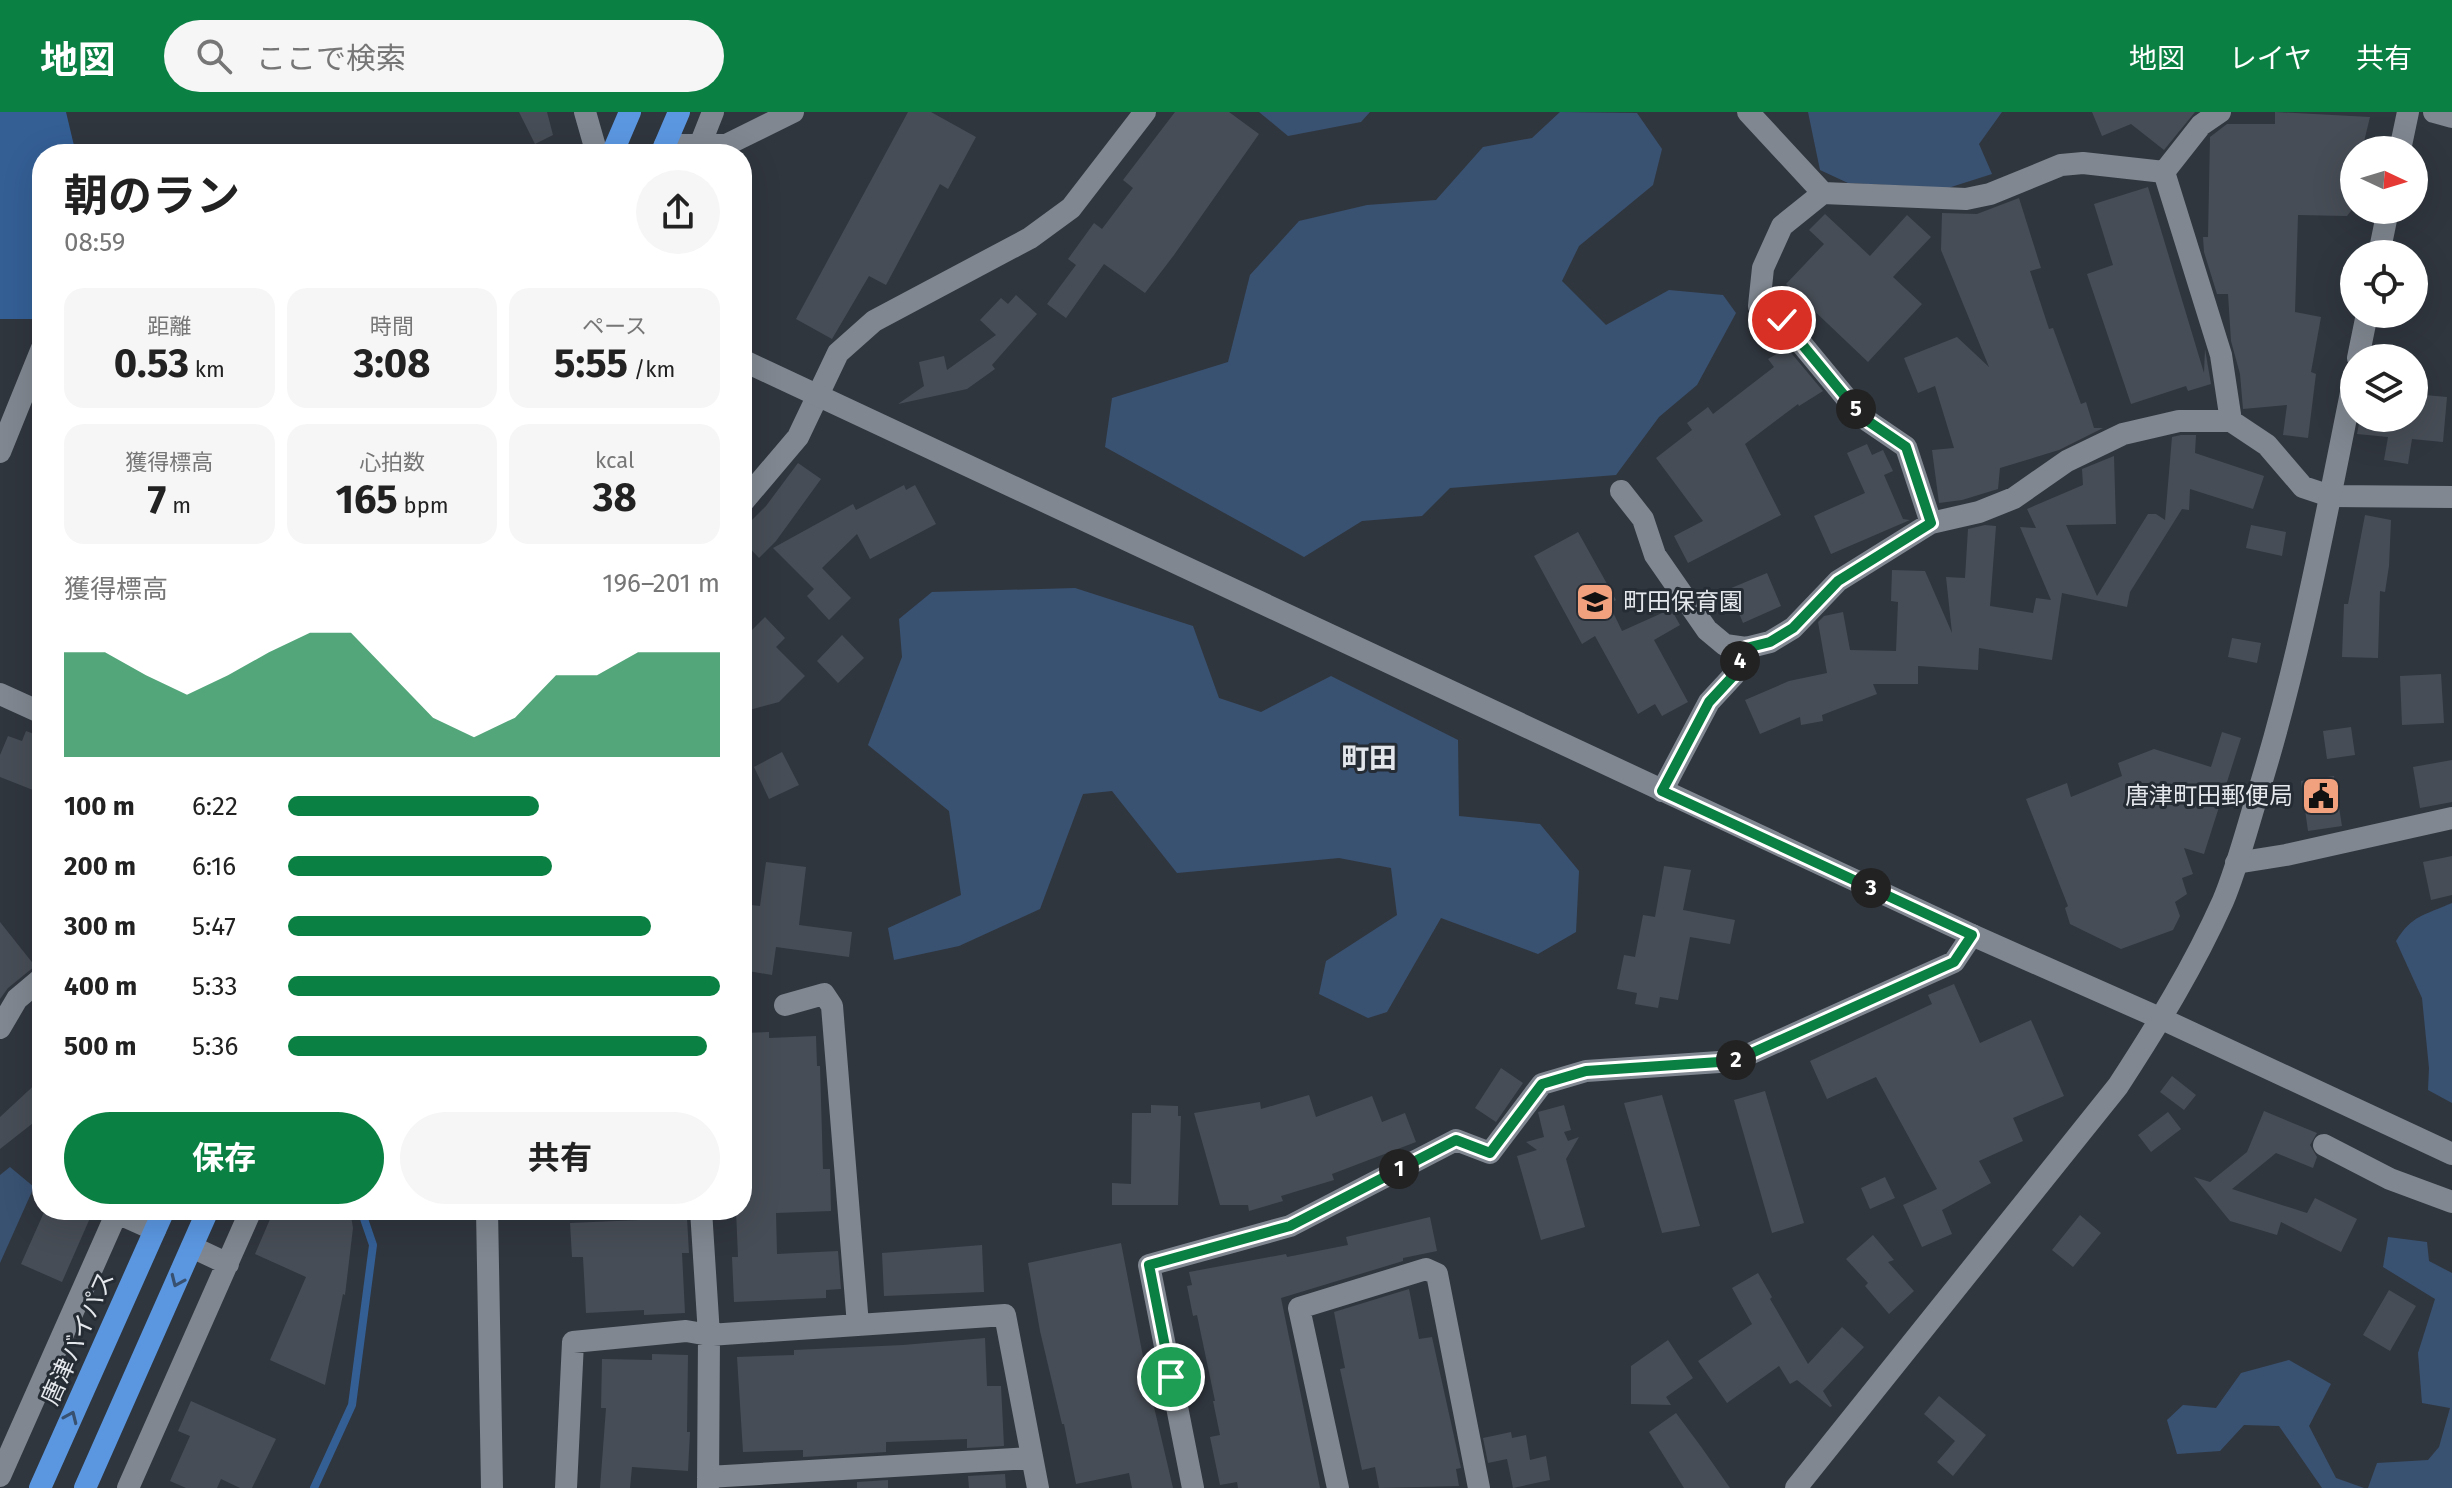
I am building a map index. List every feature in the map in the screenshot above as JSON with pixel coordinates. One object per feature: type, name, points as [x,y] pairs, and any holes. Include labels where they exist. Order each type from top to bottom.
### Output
[{"type":"highway","points":[[616,144],[630,112]]},
{"type":"highway","points":[[666,144],[679,112]]},
{"type":"highway","name":"唐津バイパス","points":[[40,1488],[159,1220]]},
{"type":"highway","points":[[85,1488],[204,1220]]},
{"type":"street","points":[[585,112],[594,144]]},
{"type":"street","points":[[700,144],[713,112]]},
{"type":"street","points":[[728,144],[793,112]]},
{"type":"street","points":[[752,491],[798,437],[838,353],[874,321],[1030,238],[1071,208],[1145,112]]},
{"type":"street","points":[[1748,112],[1823,193]]},
{"type":"street","points":[[2164,172],[2201,125],[2220,112]]},
{"type":"street","points":[[2403,136],[2408,112]]},
{"type":"street","points":[[2434,112],[2452,117]]},
{"type":"street","points":[[1931,523],[1906,447],[1862,417],[1782,320],[1759,306],[1763,268],[1782,226],[1823,193],[1966,199],[1990,194],[2061,165],[2083,163],[2164,172]]},
{"type":"street","points":[[2164,172],[2221,355],[2231,421]]},
{"type":"street","points":[[752,365],[1972,935],[2162,1019],[2452,1154]]},
{"type":"street","points":[[0,452],[32,373]]},
{"type":"street","points":[[1621,491],[1643,519],[1655,555],[1707,630],[1725,645],[1746,648],[1770,642],[1793,628],[1838,581],[1931,523],[1979,512],[2014,498],[2067,461],[2123,434],[2179,421],[2231,421],[2267,445],[2303,487],[2330,496],[2452,497]]},
{"type":"street","points":[[1796,1488],[2118,1086],[2162,1019],[2199,953],[2224,899],[2267,766],[2300,642],[2343,432]]},
{"type":"street","points":[[1662,791],[1709,702],[1734,675],[1746,648]]},
{"type":"street","points":[[0,694],[32,708]]},
{"type":"street","points":[[2236,863],[2452,818]]},
{"type":"street","points":[[1193,1488],[1149,1265],[1290,1226],[1456,1140],[1490,1153],[1542,1084],[1586,1071],[1734,1061],[1954,962],[1972,935]]},
{"type":"street","points":[[0,1028],[17,999],[32,986]]},
{"type":"street","points":[[785,1005],[824,994],[832,1006],[858,1325]]},
{"type":"street","points":[[2324,1145],[2390,1179],[2452,1202]]},
{"type":"street","points":[[0,1476],[113,1220]]},
{"type":"street","points":[[128,1488],[247,1220]]},
{"type":"street","points":[[487,1220],[492,1488]]},
{"type":"street","points":[[702,1220],[709,1335],[708,1483],[1031,1458]]},
{"type":"street","points":[[192,1247],[228,1264]]},
{"type":"street","points":[[1338,1488],[1299,1308],[1426,1269],[1437,1274],[1479,1488]]},
{"type":"street","points":[[566,1488],[573,1342],[686,1331],[709,1335],[1005,1315],[1038,1488]]},
{"type":"shaded area","points":[[0,112],[66,112],[74,144],[32,144],[32,319],[0,319]]},
{"type":"shaded area","points":[[1259,112],[1370,112],[1361,122],[1288,136]]},
{"type":"shaded area","points":[[1560,112],[1637,113],[1662,149],[1653,185],[1579,246],[1562,281],[1606,325],[1669,290],[1723,295],[1736,313],[1697,385],[1659,417],[1616,475],[1450,488],[1422,516],[1362,521],[1304,557],[1105,447],[1112,398],[1228,362],[1250,275],[1299,221],[1367,205],[1436,200],[1483,147],[1532,138]]},
{"type":"shaded area","points":[[1808,112],[2002,112],[1979,144],[1992,174],[1948,188],[1848,183],[1820,170]]},
{"type":"shaded area","points":[[1075,588],[1193,626],[1219,698],[1261,712],[1331,676],[1458,740],[1459,816],[1540,824],[1579,871],[1576,932],[1538,954],[1441,918],[1387,1012],[1368,1018],[1319,994],[1326,961],[1397,915],[1391,868],[1339,858],[1177,873],[1112,791],[1083,794],[1040,909],[959,946],[894,960],[888,928],[961,895],[949,811],[868,745],[902,657],[899,619],[932,592]]},
{"type":"shaded area","points":[[2452,903],[2452,1103],[2428,1090],[2429,1068],[2422,998],[2396,941],[2414,921]]},
{"type":"shaded area","points":[[10,1167],[32,1185],[32,1191],[0,1263],[0,1175]]},
{"type":"shaded area","points":[[2388,1237],[2427,1242],[2429,1261],[2452,1273],[2452,1488],[2368,1488],[2377,1463],[2428,1460],[2439,1447],[2450,1408],[2422,1403],[2418,1353],[2435,1299],[2383,1267]]},
{"type":"shaded area","points":[[2289,1360],[2331,1384],[2309,1426],[2336,1478],[2364,1488],[2322,1488],[2279,1426],[2244,1425],[2220,1451],[2177,1454],[2167,1420],[2183,1405],[2216,1408],[2241,1373]]},
{"type":"building","points":[[519,112],[547,112],[553,135],[535,144]]},
{"type":"building","points":[[908,112],[931,112],[976,137],[948,189],[940,184],[886,285],[869,276],[832,339],[796,319]]},
{"type":"building","points":[[1175,112],[1229,112],[1259,134],[1145,293],[1104,264],[1066,318],[1047,304],[1076,265],[1068,259],[1094,223],[1102,229],[1133,188],[1123,180]]},
{"type":"building","points":[[2092,112],[2195,112],[2164,150],[2131,124],[2102,136]]},
{"type":"building","points":[[2275,112],[2370,117],[2365,136],[2340,136],[2340,216],[2298,215],[2295,312],[2321,317],[2311,372],[2316,374],[2308,438],[2283,435],[2287,405],[2243,409],[2240,374],[2231,341],[2228,294],[2217,294],[2204,252],[2203,237],[2208,237],[2210,137],[2227,124],[2275,124]]},
{"type":"building","points":[[2148,187],[2204,373],[2205,349],[2211,384],[2188,391],[2186,386],[2131,404],[2087,274],[2113,265],[2094,204]]},
{"type":"building","points":[[2019,198],[2041,268],[2030,271],[2049,329],[2053,328],[2081,404],[2086,402],[2094,428],[2103,428],[2059,450],[2000,468],[1998,489],[1939,503],[1932,450],[1954,448],[1935,386],[1918,393],[1904,358],[1957,337],[1989,367],[1941,250],[1942,213],[1977,214]]},
{"type":"building","points":[[1825,214],[1870,256],[1907,215],[1931,237],[1893,277],[1922,304],[1868,362],[1786,284],[1824,244],[1809,230]]},
{"type":"building","points":[[1016,295],[1037,314],[992,365],[995,369],[967,389],[898,404],[924,386],[919,362],[944,356],[947,370],[996,335],[980,320],[1001,298],[1008,304]]},
{"type":"building","points":[[1787,348],[1823,391],[1798,404],[1745,444],[1781,515],[1688,563],[1674,536],[1703,521],[1656,458],[1692,430],[1687,423],[1708,407],[1713,414],[1774,367],[1768,359]]},
{"type":"building","points":[[2428,395],[2447,397],[2443,442],[2412,439],[2408,464],[2384,460],[2388,437],[2357,434],[2428,432]]},
{"type":"building","points":[[2196,435],[2195,453],[2264,476],[2253,509],[2190,489],[2189,510],[2182,509],[2130,592],[2127,607],[2062,593],[2052,660],[1979,648],[1978,670],[1918,666],[1918,684],[1873,684],[1877,694],[1822,715],[1823,721],[1801,725],[1800,717],[1760,734],[1745,700],[1789,681],[1827,673],[1818,622],[1824,616],[1843,612],[1850,650],[1896,651],[1898,602],[1891,601],[1892,570],[1925,571],[1952,633],[1946,577],[1965,578],[1968,529],[1996,526],[1990,606],[2033,613],[2036,598],[2051,600],[2020,527],[2036,528],[2027,509],[2083,485],[2082,469],[2114,456],[2116,524],[2066,525],[2097,596],[2148,514],[2156,514],[2165,520],[2172,437]]},
{"type":"building","points":[[1867,444],[1872,455],[1883,450],[1893,471],[1884,475],[1903,519],[1910,520],[1831,554],[1814,516],[1865,493],[1847,453]]},
{"type":"building","points":[[798,463],[821,479],[776,541],[759,558],[752,551],[752,520]]},
{"type":"building","points":[[904,485],[906,490],[915,485],[936,524],[870,559],[857,534],[822,568],[851,598],[829,620],[807,596],[814,589],[773,548],[853,504],[856,510]]},
{"type":"building","points":[[2365,515],[2391,520],[2385,592],[2380,591],[2378,658],[2342,657],[2344,604],[2348,604]]},
{"type":"building","points":[[2251,525],[2286,532],[2282,556],[2246,548]]},
{"type":"building","points":[[1578,532],[1616,600],[1609,604],[1622,631],[1671,609],[1680,625],[1654,640],[1688,702],[1662,716],[1655,704],[1638,714],[1595,636],[1582,644],[1534,556]]},
{"type":"building","points":[[1767,573],[1781,606],[1743,623],[1729,589]]},
{"type":"building","points":[[765,617],[785,638],[776,647],[805,676],[779,702],[752,709],[752,630]]},
{"type":"building","points":[[842,635],[864,658],[838,683],[817,661]]},
{"type":"building","points":[[2232,638],[2261,643],[2257,663],[2228,657]]},
{"type":"building","points":[[2441,674],[2444,723],[2402,725],[2400,676]]},
{"type":"building","points":[[2351,727],[2355,755],[2327,759],[2323,731]]},
{"type":"building","points":[[26,731],[32,733],[32,790],[0,777],[0,755],[8,736],[22,741]]},
{"type":"building","points":[[2222,732],[2241,738],[2204,854],[2184,848],[2193,874],[2182,878],[2187,894],[2175,902],[2180,916],[2173,930],[2121,949],[2070,924],[2065,908],[2068,906],[2026,799],[2067,783],[2071,797],[2122,776],[2118,763],[2154,749],[2211,767]]},
{"type":"building","points":[[782,752],[799,785],[769,799],[754,767]]},
{"type":"building","points":[[2452,760],[2452,802],[2420,808],[2413,767]]},
{"type":"building","points":[[2334,776],[2342,826],[2308,831],[2301,781]]},
{"type":"building","points":[[2452,856],[2452,895],[2431,900],[2423,862]]},
{"type":"building","points":[[766,862],[806,867],[799,925],[852,932],[849,957],[776,947],[772,975],[752,972],[752,905],[760,906]]},
{"type":"building","points":[[1664,866],[1691,870],[1683,910],[1735,920],[1730,944],[1690,937],[1678,1000],[1660,997],[1658,1008],[1635,1004],[1637,993],[1617,989],[1624,955],[1635,957],[1643,915],[1655,917]]},
{"type":"building","points":[[0,922],[32,962],[32,968],[8,988],[0,999]]},
{"type":"building","points":[[1954,984],[1980,1043],[2031,1020],[2064,1096],[2013,1118],[2023,1141],[1979,1161],[1991,1183],[1942,1210],[1952,1234],[1922,1247],[1903,1205],[1937,1189],[1876,1077],[1827,1099],[1810,1061],[1932,1004],[1928,995]]},
{"type":"building","points":[[769,1032],[769,1038],[816,1036],[817,1066],[820,1066],[823,1169],[830,1169],[831,1211],[776,1213],[777,1254],[838,1251],[841,1289],[826,1290],[826,1298],[734,1302],[732,1257],[738,1257],[736,1220],[752,1220],[752,1033]]},
{"type":"building","points":[[1501,1068],[1523,1083],[1496,1122],[1475,1108]]},
{"type":"building","points":[[2172,1076],[2196,1095],[2184,1110],[2160,1092]]},
{"type":"building","points":[[32,1087],[32,1124],[0,1149],[0,1117]]},
{"type":"building","points":[[1765,1091],[1804,1223],[1772,1233],[1734,1100]]},
{"type":"building","points":[[1309,1095],[1316,1117],[1372,1096],[1382,1122],[1405,1113],[1416,1142],[1332,1174],[1334,1180],[1281,1196],[1283,1201],[1249,1211],[1248,1205],[1220,1205],[1194,1113],[1260,1102],[1261,1109]]},
{"type":"building","points":[[1662,1095],[1700,1226],[1662,1233],[1624,1103]]},
{"type":"building","points":[[1151,1105],[1178,1106],[1178,1116],[1181,1116],[1178,1205],[1112,1205],[1112,1183],[1131,1184],[1132,1113],[1151,1113]]},
{"type":"building","points":[[1564,1105],[1571,1130],[1564,1132],[1568,1141],[1579,1137],[1566,1159],[1585,1227],[1541,1240],[1517,1156],[1537,1150],[1526,1142],[1544,1137],[1538,1112]]},
{"type":"building","points":[[2264,1111],[2317,1133],[2310,1145],[2317,1157],[2313,1168],[2276,1153],[2232,1189],[2307,1213],[2315,1198],[2357,1219],[2341,1252],[2281,1222],[2277,1235],[2230,1221],[2194,1177],[2210,1182],[2247,1152]]},
{"type":"building","points":[[2168,1112],[2181,1129],[2151,1152],[2138,1135]]},
{"type":"building","points":[[1885,1177],[1895,1198],[1870,1209],[1861,1188]]},
{"type":"building","points":[[2080,1215],[2101,1233],[2073,1267],[2052,1250]]},
{"type":"building","points":[[1430,1217],[1437,1251],[1403,1258],[1403,1261],[1281,1298],[1320,1488],[1238,1488],[1237,1482],[1220,1485],[1210,1437],[1220,1435],[1197,1315],[1193,1316],[1187,1286],[1192,1285],[1189,1272],[1348,1245],[1346,1237]]},
{"type":"building","points":[[41,1220],[89,1220],[62,1282],[21,1264]]},
{"type":"building","points":[[270,1220],[352,1220],[345,1295],[325,1385],[270,1360],[306,1277],[255,1254]]},
{"type":"building","points":[[687,1220],[689,1253],[682,1253],[685,1313],[644,1315],[644,1310],[586,1313],[583,1257],[572,1257],[570,1223]]},
{"type":"building","points":[[1873,1235],[1894,1260],[1888,1262],[1914,1291],[1889,1314],[1865,1286],[1868,1283],[1846,1259]]},
{"type":"building","points":[[1121,1243],[1173,1488],[1132,1488],[1129,1473],[1076,1484],[1040,1331],[1028,1263]]},
{"type":"building","points":[[982,1245],[984,1292],[884,1296],[882,1253]]},
{"type":"building","points":[[1758,1273],[1808,1364],[1842,1327],[1864,1347],[1823,1391],[1832,1406],[1797,1380],[1790,1384],[1779,1366],[1727,1403],[1698,1361],[1752,1324],[1732,1288]]},
{"type":"building","points":[[1409,1289],[1419,1339],[1432,1337],[1461,1468],[1456,1469],[1459,1486],[1379,1488],[1375,1467],[1362,1470],[1340,1369],[1345,1368],[1334,1312]]},
{"type":"building","points":[[2389,1290],[2416,1306],[2390,1351],[2363,1335]]},
{"type":"building","points":[[985,1338],[987,1386],[1001,1386],[1004,1446],[967,1448],[967,1439],[886,1442],[886,1452],[803,1457],[803,1450],[743,1452],[737,1357],[794,1355],[794,1350]]},
{"type":"building","points":[[1668,1340],[1693,1378],[1666,1397],[1671,1405],[1631,1404],[1631,1366]]},
{"type":"building","points":[[652,1354],[688,1355],[688,1471],[632,1467],[630,1488],[600,1488],[606,1408],[601,1408],[602,1359],[652,1360]]},
{"type":"building","points":[[1939,1396],[1986,1435],[1953,1476],[1937,1462],[1955,1441],[1924,1414]]},
{"type":"building","points":[[191,1401],[276,1439],[252,1488],[240,1488],[221,1479],[217,1488],[186,1488],[170,1481],[190,1436],[178,1431]]},
{"type":"building","points":[[1676,1413],[1730,1488],[1684,1488],[1649,1432]]},
{"type":"building","points":[[1511,1432],[1512,1438],[1526,1435],[1530,1460],[1546,1456],[1550,1480],[1513,1488],[1507,1459],[1488,1463],[1483,1438]]},
{"type":"building","points":[[1005,1474],[1006,1488],[969,1488],[968,1476]]},
{"type":"building","points":[[888,1480],[888,1488],[857,1488],[857,1482]]},
{"type":"waterway","points":[[314,1488],[352,1405],[373,1245],[364,1220]]},
{"type":"place","name":"町田保育園","points":[[1595,602]]},
{"type":"place","name":"唐津町田郵便局","points":[[2321,796]]},
{"type":"district","name":"町田","points":[[1369,758]]},
{"type":"route","points":[[1171,1377],[1149,1265],[1290,1226],[1456,1140],[1490,1153],[1542,1084],[1586,1071],[1734,1061],[1954,962],[1972,935],[1662,791],[1709,702],[1734,675],[1746,648],[1770,642],[1793,628],[1838,581],[1931,523],[1906,447],[1862,417],[1782,320]]}]
